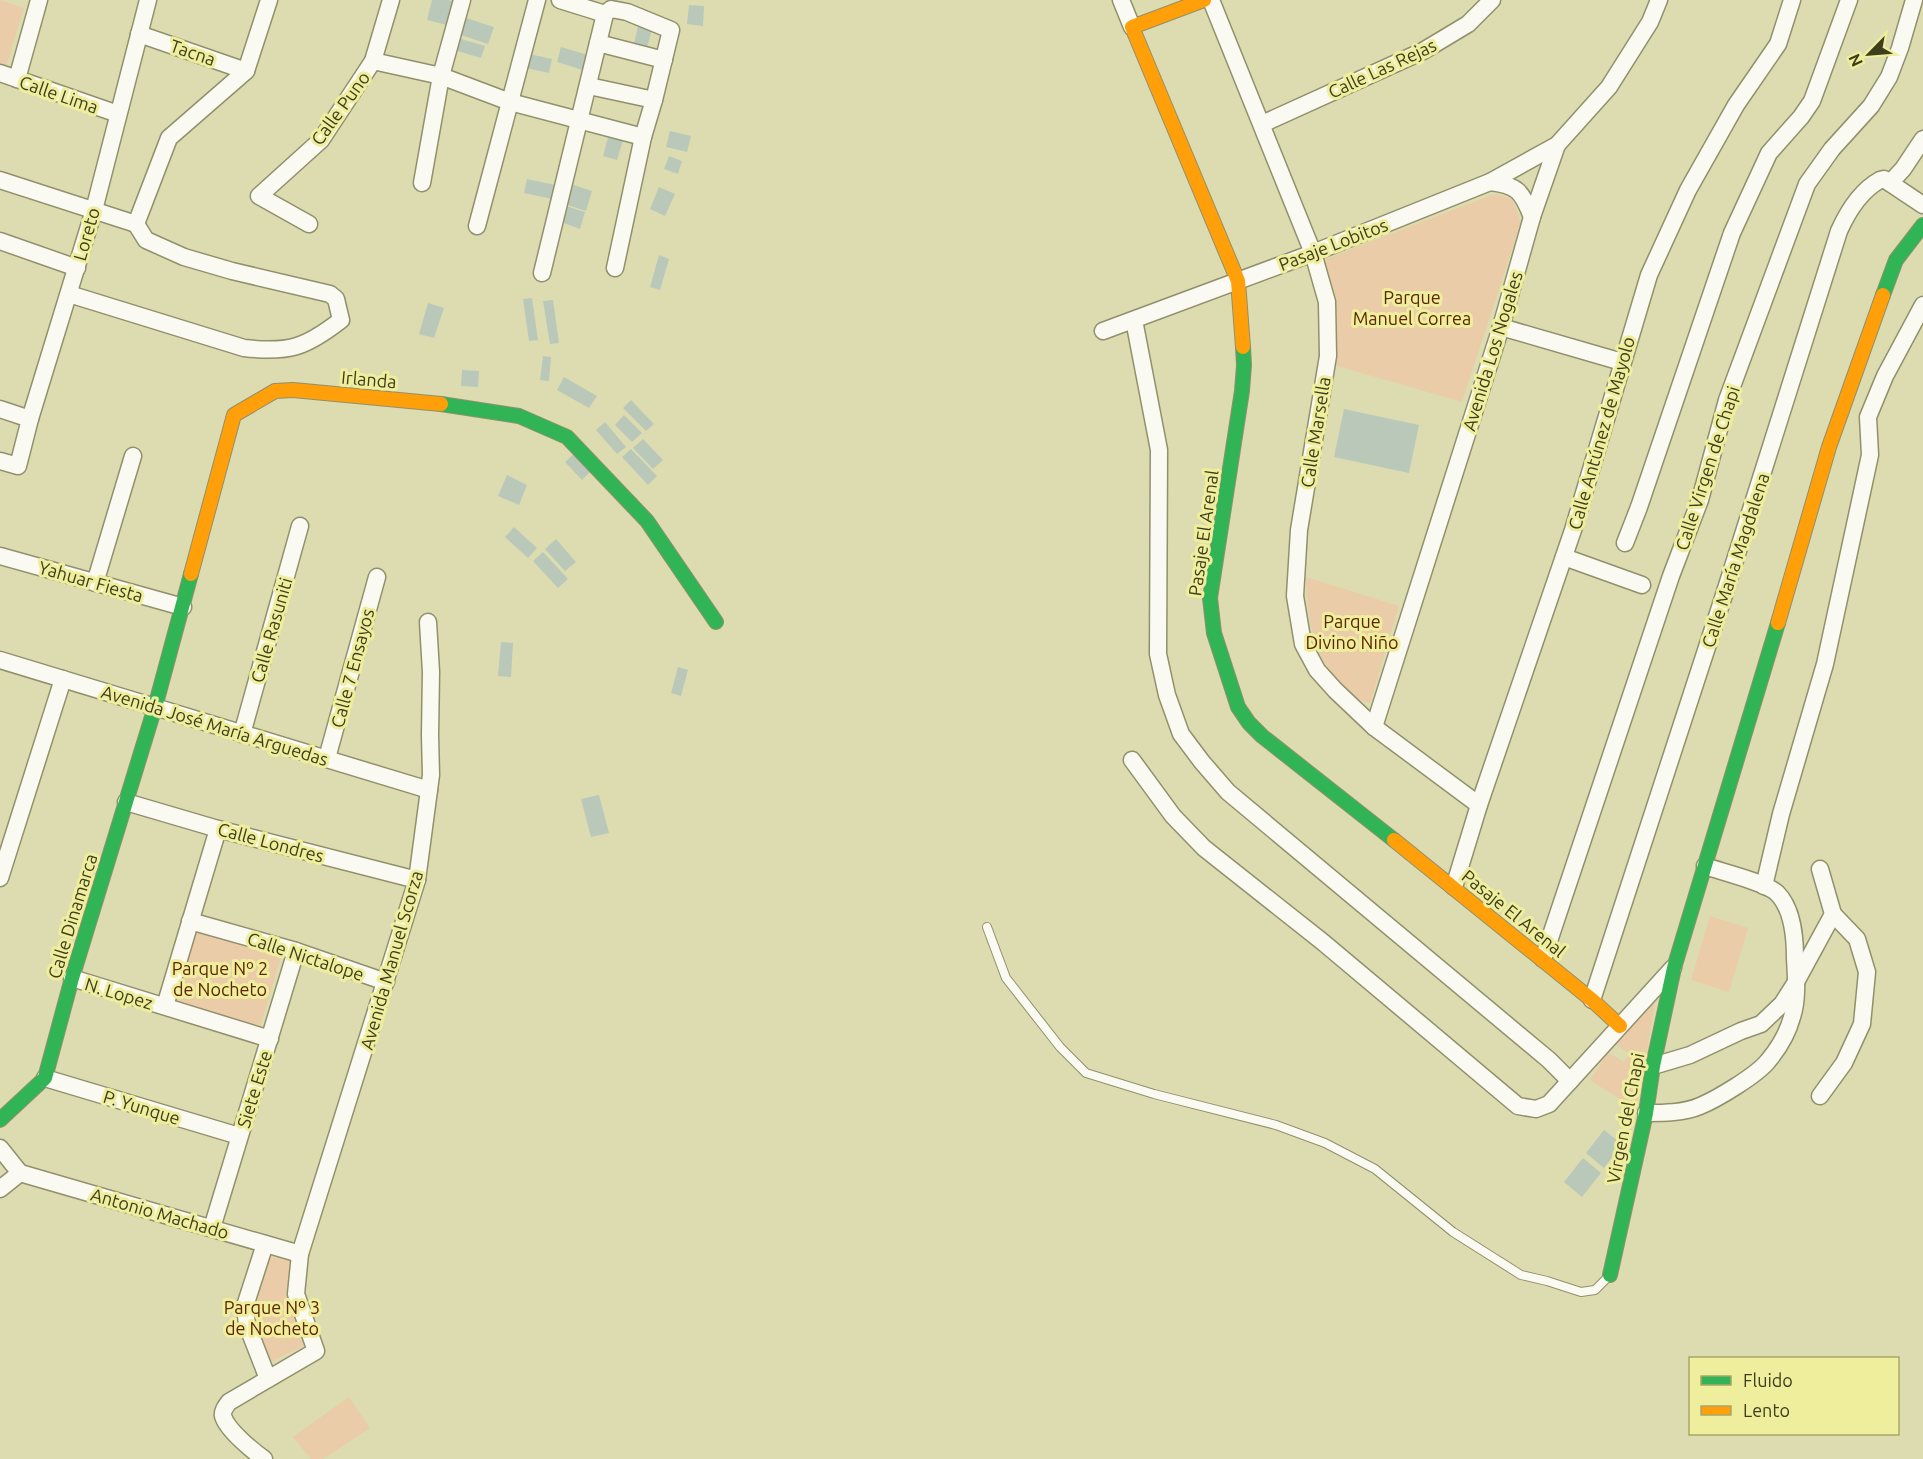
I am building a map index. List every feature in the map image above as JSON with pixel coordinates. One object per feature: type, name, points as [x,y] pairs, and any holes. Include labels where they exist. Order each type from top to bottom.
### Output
[{"type":"street","name":"Loreto","points":[[0,461],[18,466],[30,419],[94,210],[148,0]]},
{"type":"street","points":[[136,224],[169,138],[246,71],[269,0]]},
{"type":"street","name":"Calle Puno","points":[[309,224],[259,196],[321,140],[373,61],[391,0]]},
{"type":"street","points":[[422,183],[441,76],[462,0]]},
{"type":"street","points":[[477,226],[537,0]]},
{"type":"street","points":[[560,0],[605,14]]},
{"type":"street","points":[[1121,0],[1132,27],[1204,0]]},
{"type":"street","name":"Calle Marsella","points":[[1211,0],[1313,253],[1327,302],[1328,356],[1299,530],[1295,596],[1303,644],[1317,670],[1374,727],[1479,805]]},
{"type":"street","name":"Calle Las Rejas","points":[[1262,124],[1423,51],[1468,24],[1492,0]]},
{"type":"street","name":"Avenida Los Nogales","points":[[1374,727],[1501,327],[1532,217],[1557,145],[1609,87],[1650,22],[1659,0]]},
{"type":"street","name":"Calle Antúnez de Mayolo","points":[[1454,887],[1479,805],[1573,531],[1649,275],[1688,190],[1736,105],[1778,44],[1792,0]]},
{"type":"street","points":[[1625,543],[1732,232],[1769,153],[1812,101],[1849,0]]},
{"type":"street","name":"Calle Virgen de Chapi","points":[[1543,959],[1671,576],[1700,500],[1727,400],[1808,184],[1832,149],[1871,106],[1889,76],[1914,0]]},
{"type":"street","points":[[17,79],[37,1]]},
{"type":"street","points":[[542,273],[605,14],[611,9],[627,12],[671,30],[643,137],[615,268]]},
{"type":"street","name":"Pasaje El Arenal","points":[[1132,27],[1238,281],[1244,365],[1242,391],[1210,598],[1214,633],[1238,707],[1262,736],[1543,959],[1620,1026]]},
{"type":"street","name":"Tacna","points":[[139,34],[246,71]]},
{"type":"street","points":[[598,43],[664,60]]},
{"type":"street","points":[[373,61],[441,76],[510,102],[643,137]]},
{"type":"street","name":"Calle Lima","points":[[0,73],[118,114]]},
{"type":"street","points":[[589,86],[654,100]]},
{"type":"street","points":[[1923,140],[1890,183],[1923,205]]},
{"type":"street","name":"Pasaje Lobitos","points":[[1103,331],[1313,253],[1490,182],[1557,145]]},
{"type":"street","name":"Calle María Magdalena","points":[[1592,1000],[1724,595],[1839,231],[1846,214],[1867,190],[1880,180],[1884,179],[1890,183]]},
{"type":"street","points":[[0,180],[136,224],[146,240],[184,257],[330,294],[336,299],[341,320],[324,333],[296,348],[271,351],[244,348],[69,294]]},
{"type":"street","points":[[1490,182],[1508,184],[1524,197],[1532,217]]},
{"type":"street","name":"Virgen del Chapi","points":[[1610,1275],[1646,1113],[1653,1066],[1674,968],[1829,447],[1896,260],[1923,225]]},
{"type":"street","points":[[0,241],[76,268]]},
{"type":"street","points":[[1764,886],[1781,814],[1825,664],[1870,455],[1868,417],[1884,376],[1923,305]]},
{"type":"street","points":[[1134,320],[1159,450],[1158,654],[1167,695],[1181,734],[1228,792],[1550,1060],[1570,1081]]},
{"type":"street","points":[[1501,327],[1622,362]]},
{"type":"street","name":"Irlanda","points":[[155,708],[234,415],[275,391],[293,390],[438,403],[519,416],[567,437],[647,521],[716,622]]},
{"type":"street","points":[[0,409],[30,419]]},
{"type":"street","points":[[95,583],[133,456]]},
{"type":"street","name":"Calle Rasuniti","points":[[242,734],[300,526]]},
{"type":"street","name":"Yahuar Fiesta","points":[[0,556],[183,607]]},
{"type":"street","points":[[1564,557],[1642,585]]},
{"type":"street","name":"Calle 7 Ensayos","points":[[327,758],[377,577]]},
{"type":"street","name":"Avenida Manuel Scorza","points":[[268,1379],[316,1352],[296,1294],[300,1254],[417,880],[431,775],[431,672],[428,622]]},
{"type":"street","name":"Avenida José María Arguedas","points":[[0,660],[429,790]]},
{"type":"street","points":[[0,878],[63,679]]},
{"type":"street","name":"Calle Dinamarca","points":[[45,1078],[72,978],[155,708]]},
{"type":"street","points":[[1132,760],[1173,816],[1204,848],[1324,943],[1518,1106],[1536,1108],[1549,1104],[1674,968]]},
{"type":"street","name":"Calle Londres","points":[[126,802],[218,829],[417,880]]},
{"type":"street","points":[[165,1006],[218,829]]},
{"type":"street","points":[[1646,1113],[1667,1113],[1699,1107],[1736,1087],[1768,1062],[1785,1035],[1793,1016],[1796,982],[1794,934],[1787,909],[1777,893],[1764,886],[1705,866]]},
{"type":"street","points":[[1820,869],[1833,914],[1857,939],[1867,972],[1862,1024],[1844,1063],[1820,1096]]},
{"type":"street","points":[[1653,1066],[1690,1055],[1761,1024],[1782,1004],[1833,914]]},
{"type":"street","name":"Calle Nictalope","points":[[190,921],[296,951],[386,982]]},
{"type":"street","name":"Siete Este","points":[[212,1228],[296,951]]},
{"type":"street","name":"N. Lopez","points":[[72,978],[270,1039]]},
{"type":"street","points":[[0,1120],[45,1078]]},
{"type":"street","name":"P. Yunque","points":[[45,1078],[239,1136]]},
{"type":"street","points":[[0,1148],[20,1173],[0,1189]]},
{"type":"street","name":"Antonio Machado","points":[[20,1173],[300,1254]]},
{"type":"street","points":[[264,1459],[250,1449],[223,1416],[224,1409],[229,1402],[268,1379],[247,1325],[245,1306],[265,1244]]},
{"type":"lane","points":[[987,927],[1006,978],[1060,1047],[1086,1073],[1154,1094],[1276,1125],[1325,1143],[1375,1169],[1453,1232],[1521,1275],[1581,1293],[1595,1290],[1610,1275]]},
{"type":"green space","points":[[0,0],[24,8],[6,67],[0,65]]},
{"type":"green space","name":"Parque Manuel Correa","points":[[1494,194],[1512,199],[1521,222],[1462,402],[1334,365],[1336,336],[1334,297],[1321,261]]},
{"type":"green space","name":"Parque Divino Niño","points":[[1306,577],[1399,606],[1370,703],[1357,698],[1335,676],[1319,651],[1310,624]]},
{"type":"green space","points":[[1710,916],[1748,928],[1729,992],[1691,980]]},
{"type":"green space","name":"Parque Nº 2 de Nocheto","points":[[191,929],[281,958],[259,1030],[170,1004]]},
{"type":"green space","points":[[1655,1002],[1637,1110],[1590,1080],[1608,1052],[1624,1062],[1630,1054],[1615,1044]]},
{"type":"green space","name":"Parque Nº 3 de Nocheto","points":[[267,1257],[290,1260],[289,1304],[305,1345],[269,1363],[251,1323],[250,1308]]},
{"type":"green space","points":[[349,1397],[370,1428],[323,1459],[311,1459],[293,1437]]},
{"type":"building","points":[[432,0],[457,2],[451,26],[427,20]]},
{"type":"building","points":[[689,5],[704,6],[703,26],[687,24]]},
{"type":"building","points":[[463,17],[494,27],[488,44],[458,34]]},
{"type":"building","points":[[639,22],[653,25],[646,52],[633,48]]},
{"type":"building","points":[[458,38],[485,46],[481,58],[454,50]]},
{"type":"building","points":[[561,47],[591,56],[586,71],[557,62]]},
{"type":"building","points":[[529,54],[552,59],[549,73],[526,68]]},
{"type":"building","points":[[610,130],[625,134],[617,160],[603,156]]},
{"type":"building","points":[[670,131],[691,136],[687,152],[666,147]]},
{"type":"building","points":[[669,156],[682,161],[678,174],[664,169]]},
{"type":"building","points":[[527,179],[555,185],[552,199],[524,193]]},
{"type":"building","points":[[568,183],[592,191],[586,211],[561,203]]},
{"type":"building","points":[[659,187],[675,194],[665,216],[650,209]]},
{"type":"building","points":[[566,206],[585,212],[580,229],[561,222]]},
{"type":"building","points":[[659,255],[669,259],[660,290],[650,287]]},
{"type":"building","points":[[532,298],[538,340],[529,341],[523,299]]},
{"type":"building","points":[[553,300],[559,343],[550,344],[543,301]]},
{"type":"building","points":[[428,303],[444,308],[434,338],[419,334]]},
{"type":"building","points":[[543,356],[551,357],[549,381],[540,380]]},
{"type":"building","points":[[462,370],[479,371],[478,387],[461,386]]},
{"type":"building","points":[[564,377],[597,396],[589,408],[557,390]]},
{"type":"building","points":[[631,400],[654,424],[646,431],[623,408]]},
{"type":"building","points":[[1344,409],[1419,425],[1409,473],[1334,457]]},
{"type":"building","points":[[624,415],[642,433],[632,442],[615,425]]},
{"type":"building","points":[[605,422],[626,447],[617,454],[596,430]]},
{"type":"building","points":[[643,439],[663,460],[653,469],[633,448]]},
{"type":"building","points":[[631,449],[657,476],[648,485],[622,457]]},
{"type":"building","points":[[577,451],[594,468],[582,480],[565,462]]},
{"type":"building","points":[[507,475],[527,485],[519,505],[498,496]]},
{"type":"building","points":[[514,527],[537,548],[528,558],[505,537]]},
{"type":"building","points":[[556,539],[576,562],[565,571],[545,549]]},
{"type":"building","points":[[543,552],[568,579],[558,588],[533,561]]},
{"type":"building","points":[[501,642],[513,643],[511,677],[498,676]]},
{"type":"building","points":[[678,667],[688,670],[681,696],[671,693]]},
{"type":"building","points":[[599,795],[609,833],[591,837],[581,799]]},
{"type":"building","points":[[1604,1130],[1622,1144],[1604,1168],[1586,1153]]},
{"type":"building","points":[[1583,1158],[1601,1173],[1582,1197],[1564,1182]]},
{"type":"traffic: fast","points":[[1883,295],[1896,260],[1923,225]]},
{"type":"traffic: fast","points":[[1243,347],[1242,391],[1210,598],[1214,633],[1238,707],[1249,723],[1262,736],[1394,840]]},
{"type":"traffic: fast","points":[[441,404],[519,416],[567,437],[647,521],[716,622]]},
{"type":"traffic: fast","points":[[0,1120],[45,1078],[72,978],[155,707],[191,574]]},
{"type":"traffic: fast","points":[[1610,1275],[1646,1113],[1653,1066],[1674,968],[1778,623]]},
{"type":"traffic: slow","points":[[1204,0],[1132,27],[1238,281],[1243,347]]},
{"type":"traffic: slow","points":[[1778,623],[1829,447],[1883,295]]},
{"type":"traffic: slow","points":[[191,574],[234,415],[275,391],[293,390],[441,404]]},
{"type":"traffic: slow","points":[[1394,840],[1592,1000],[1620,1026]]}]
